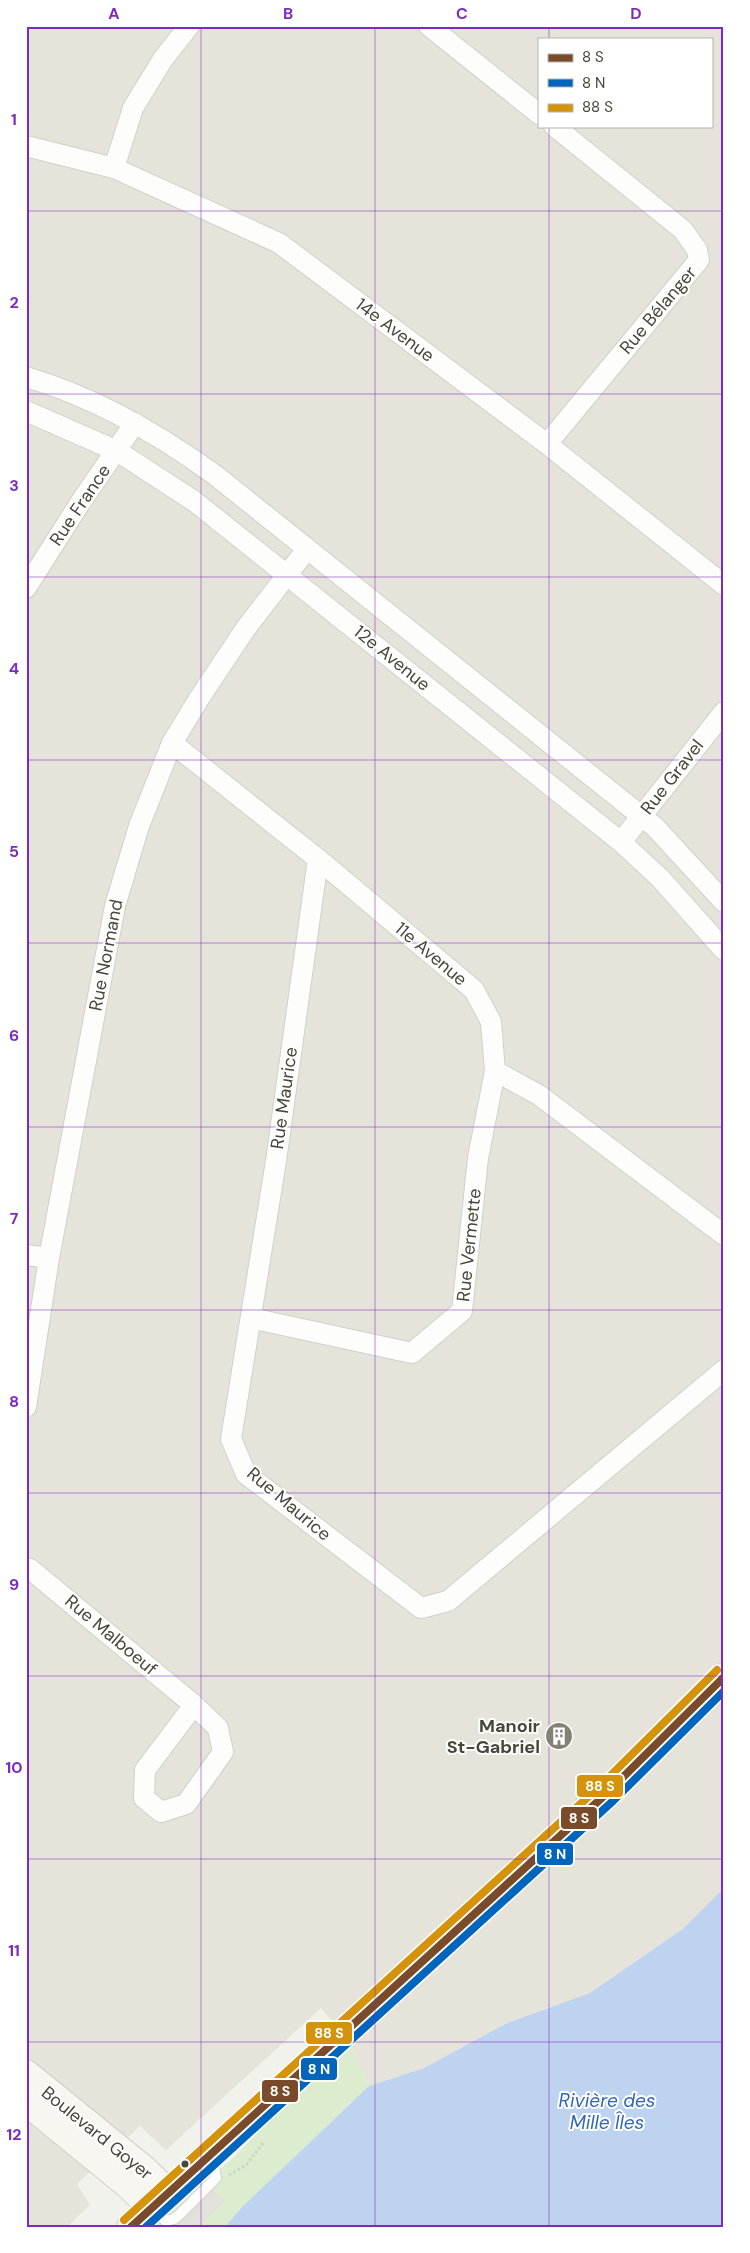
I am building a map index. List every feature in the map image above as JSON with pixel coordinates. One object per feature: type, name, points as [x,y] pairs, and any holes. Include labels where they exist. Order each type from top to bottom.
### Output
[{"type":"main road","points":[[131,2227],[606,1794],[724,1677]]},
{"type":"main road","name":"Boulevard Goyer","points":[[26,2074],[143,2169],[159,2200]]},
{"type":"main road","name":"Boulevard Goyer","points":[[26,2101],[130,2186],[159,2200]]},
{"type":"street","points":[[114,168],[133,108],[163,59],[189,26]]},
{"type":"street","points":[[430,26],[538,113]]},
{"type":"street","name":"Rue Bélanger","points":[[547,444],[699,260],[697,250],[683,230],[556,128]]},
{"type":"street","name":"14e Avenue","points":[[26,146],[114,168],[279,243],[547,444],[724,586]]},
{"type":"street","name":"12e Avenue","points":[[26,377],[83,398],[135,423],[215,475],[664,835],[724,902]]},
{"type":"street","name":"12e Avenue","points":[[26,412],[117,451],[194,501],[621,842],[660,878],[724,950]]},
{"type":"street","name":"Rue France","points":[[26,588],[80,503],[135,423]]},
{"type":"street","name":"Rue Normand","points":[[26,1407],[49,1258],[115,906],[139,826],[172,743],[246,628],[307,550]]},
{"type":"street","name":"Rue Gravel","points":[[621,842],[724,712]]},
{"type":"street","name":"11e Avenue","points":[[172,743],[318,859],[474,990],[491,1022],[495,1071]]},
{"type":"street","name":"Rue Maurice","points":[[318,859],[276,1161],[231,1439],[246,1474],[420,1608],[448,1600],[724,1370]]},
{"type":"street","points":[[495,1071],[539,1095],[724,1236]]},
{"type":"street","name":"Rue Vermette","points":[[251,1318],[412,1352],[462,1311],[478,1158],[495,1071]]},
{"type":"street","points":[[26,1255],[49,1258]]},
{"type":"street","name":"Rue Malboeuf","points":[[26,1568],[30,1569],[194,1705],[218,1728],[223,1752],[186,1804],[161,1812],[144,1798],[145,1770],[194,1705]]},
{"type":"path","points":[[225,2176],[246,2165],[264,2142]]},
{"type":"shaded area","points":[[26,26],[724,26],[724,1888],[684,1928],[590,1993],[507,2023],[424,2068],[369,2086],[349,2041],[321,2008],[166,2150],[140,2126],[77,2184],[90,2205],[67,2227],[26,2227]]},
{"type":"shaded area","points":[[210,2186],[225,2201],[199,2227],[176,2227],[174,2220]]},
{"type":"green space","points":[[349,2041],[369,2086],[242,2207],[225,2227],[154,2227],[231,2160]]},
{"type":"water","name":"Rivière des Mille Îles","points":[[724,1888],[724,2227],[225,2227],[242,2207],[369,2086],[424,2068],[507,2023],[590,1993],[684,1928]]},
{"type":"transit line","points":[[124,2220],[599,1787],[717,1670]]},
{"type":"transit line","points":[[131,2227],[606,1794],[724,1677]]},
{"type":"transit line","points":[[146,2227],[613,1801],[724,1691]]},
{"type":"place","name":"Manoir St-Gabriel","points":[[559,1736]]}]
